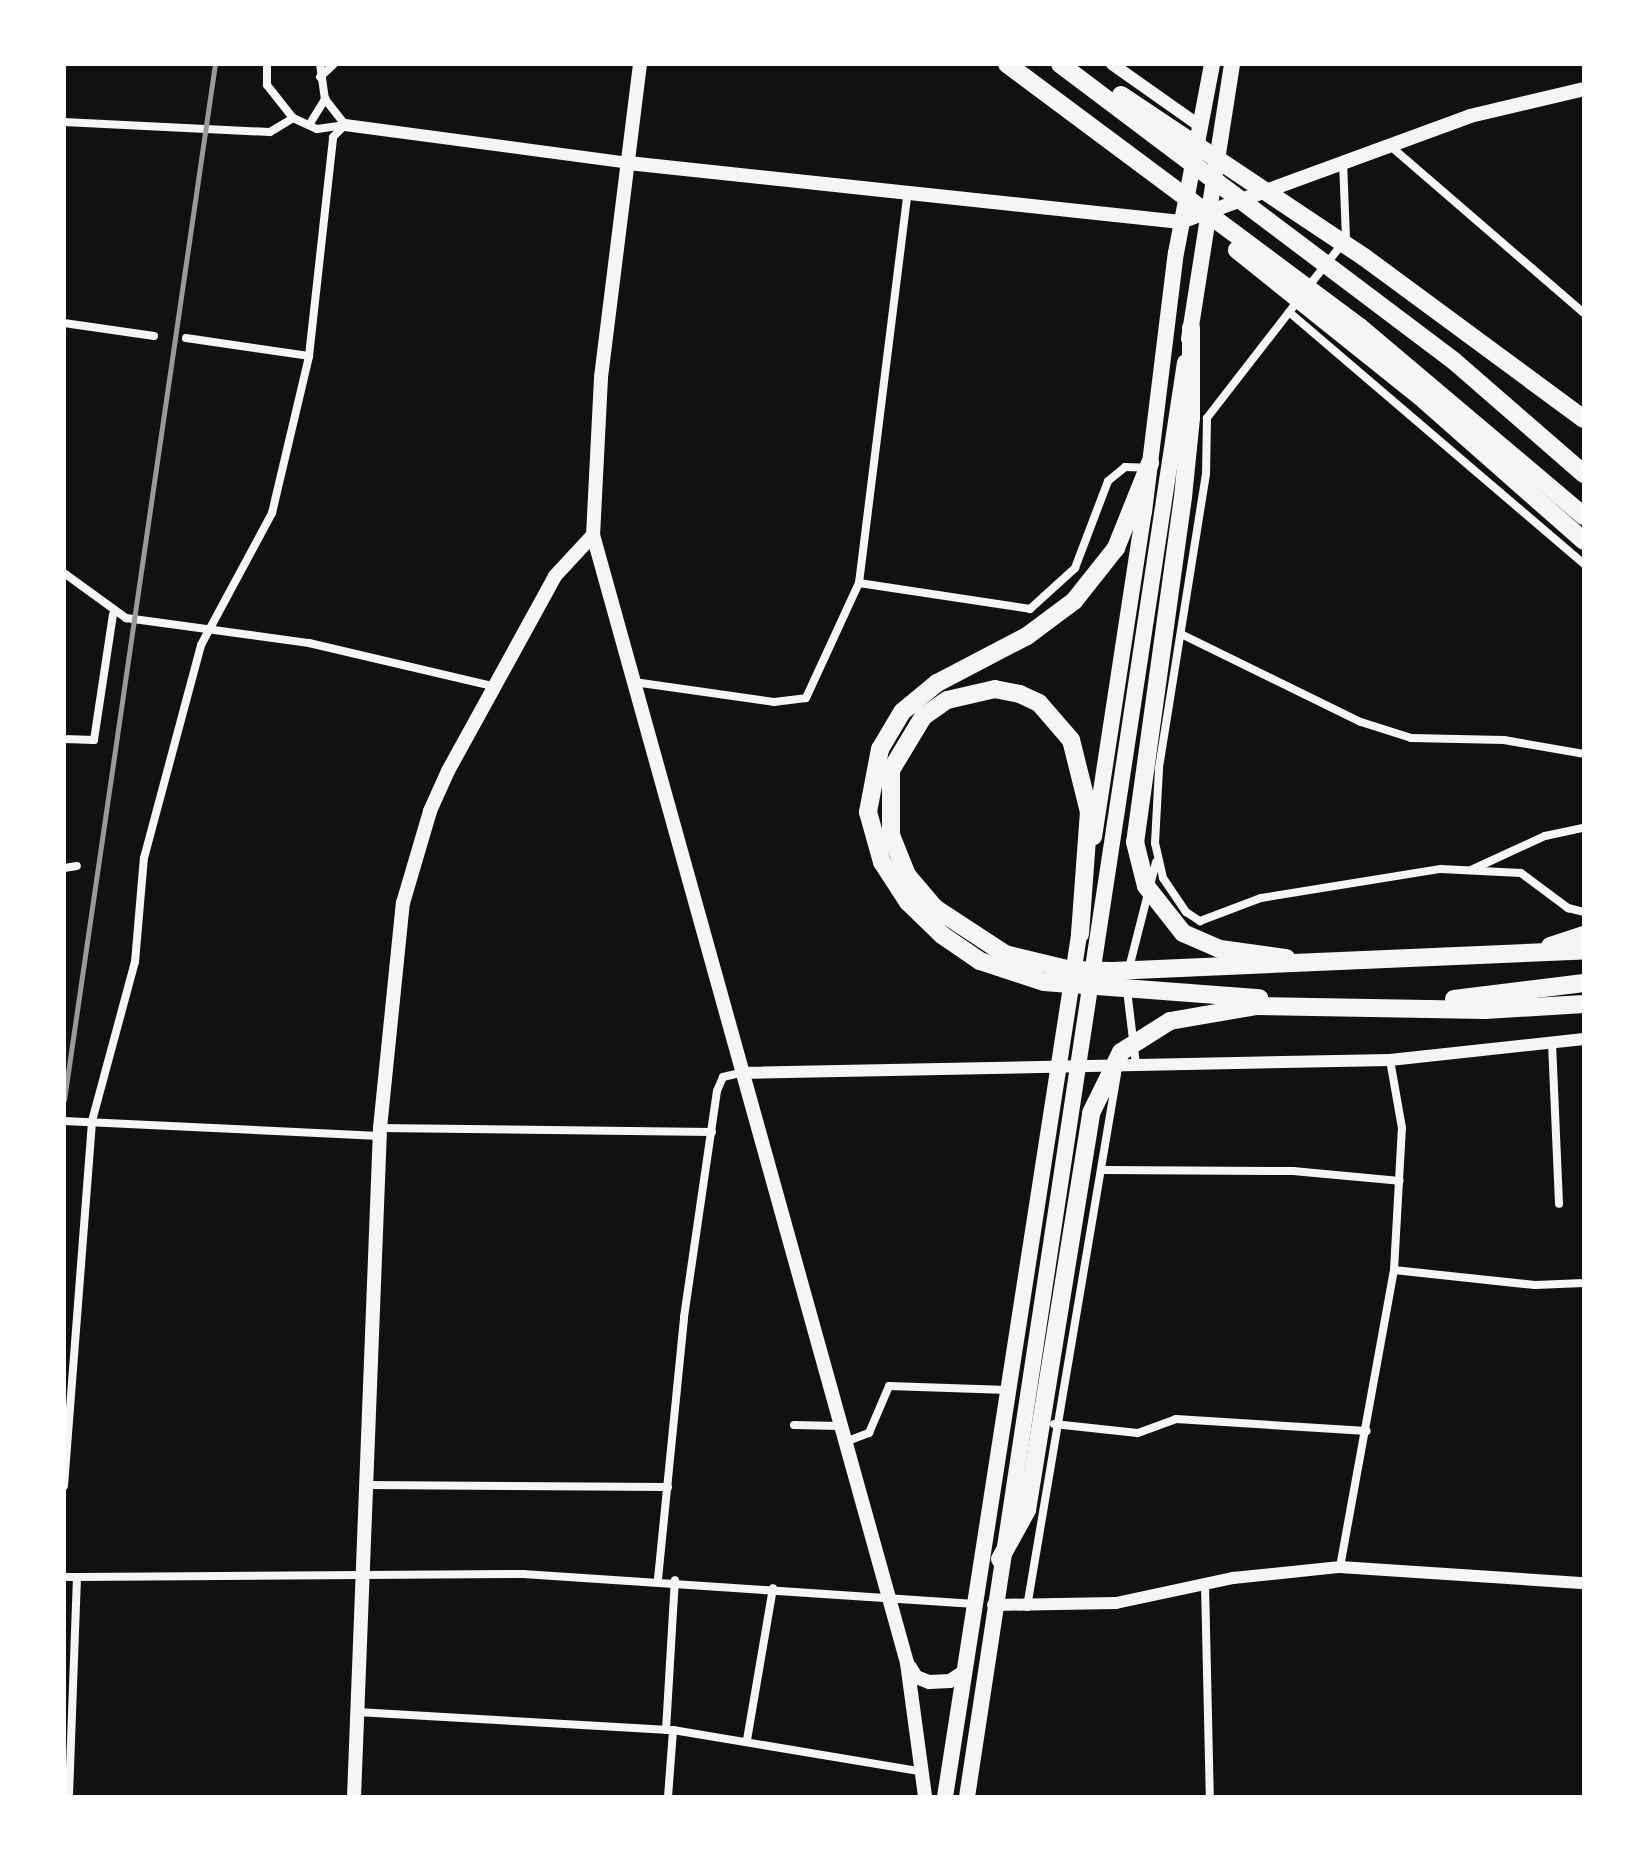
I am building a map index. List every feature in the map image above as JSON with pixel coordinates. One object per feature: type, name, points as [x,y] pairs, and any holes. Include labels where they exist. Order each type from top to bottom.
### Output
[{"type":"highway","points":[[1007,64],[1360,327],[1584,516]]},
{"type":"highway","points":[[1060,64],[1454,361],[1584,474]]},
{"type":"highway","points":[[1071,64],[1364,257],[1584,419]]},
{"type":"highway","points":[[945,1797],[1080,934],[1149,465],[1181,222],[1212,64]]},
{"type":"highway","points":[[967,1797],[1000,1559],[1232,64]]},
{"type":"highway","points":[[1109,140],[1211,229],[1424,400],[1584,541]]},
{"type":"highway","points":[[1191,328],[1191,418],[1183,497],[1147,737],[1135,842],[1157,906],[1200,942],[1320,962]]},
{"type":"highway","points":[[1149,465],[1116,548],[1074,601],[1027,636],[937,683],[902,712],[880,749],[872,774],[868,812],[907,875],[935,908],[986,946],[1026,961],[1112,971],[1584,950]]},
{"type":"highway","points":[[1080,934],[1087,790],[1071,740],[1039,703],[995,689],[947,700],[923,717],[891,770],[882,838],[894,883],[922,919],[961,949],[1002,970],[1044,982],[1309,1003],[1485,1010],[1584,1004]]},
{"type":"highway","points":[[1529,954],[1584,935]]},
{"type":"highway","points":[[1379,1005],[1584,983]]},
{"type":"highway","points":[[1000,1559],[1027,1510],[1084,1146],[1109,1069],[1135,1039],[1170,1021],[1219,1010],[1309,1003]]},
{"type":"main road","points":[[640,64],[601,378],[593,535],[740,1073],[907,1663],[925,1797]]},
{"type":"main road","points":[[628,163],[1181,222],[1207,215],[1387,144],[1517,102],[1584,89]]},
{"type":"main road","points":[[354,1797],[380,1132],[393,974],[417,851],[448,771],[555,576],[593,535]]},
{"type":"main road","points":[[907,1663],[916,1677],[929,1682],[950,1681],[965,1671]]},
{"type":"street","points":[[267,64],[267,85],[293,118],[309,125],[327,129],[345,125],[628,163]]},
{"type":"street","points":[[320,64],[325,99],[345,125]]},
{"type":"street","points":[[320,77],[334,64]]},
{"type":"street","points":[[1112,64],[1200,126]]},
{"type":"street","points":[[309,125],[325,99]]},
{"type":"street","points":[[64,122],[153,129],[270,132],[293,118]]},
{"type":"street","points":[[64,1486],[69,1377],[92,1121],[135,962],[144,858],[201,645],[210,634],[272,513],[309,356],[333,137],[345,125]]},
{"type":"street","points":[[1387,144],[1584,313]]},
{"type":"street","points":[[1136,1064],[1129,1034],[1128,976],[1156,859],[1159,769],[1206,474],[1207,418],[1346,239],[1343,160]]},
{"type":"street","points":[[634,682],[684,693],[802,701],[859,583],[907,195]]},
{"type":"street","points":[[1289,312],[1584,564]]},
{"type":"street","points":[[64,323],[154,336]]},
{"type":"street","points":[[186,338],[309,356]]},
{"type":"street","points":[[859,583],[1030,609],[1075,568],[1108,481],[1125,467],[1149,465]]},
{"type":"street","points":[[1556,538],[1584,508]]},
{"type":"street","points":[[64,573],[113,614],[210,634],[309,643],[496,687]]},
{"type":"street","points":[[64,739],[94,740],[113,614]]},
{"type":"street","points":[[1181,634],[1361,722],[1411,738],[1504,740],[1584,754]]},
{"type":"street","points":[[1471,870],[1545,836],[1584,828]]},
{"type":"street","points":[[1156,859],[1173,897],[1200,921],[1288,893],[1343,889],[1441,869],[1521,873],[1568,908],[1584,912]]},
{"type":"street","points":[[64,868],[77,866]]},
{"type":"street","points":[[658,1579],[684,1317],[723,1077],[740,1073],[1390,1060],[1584,1039]]},
{"type":"street","points":[[1552,1043],[1559,1204]]},
{"type":"street","points":[[1340,1567],[1394,1270],[1402,1128],[1390,1060]]},
{"type":"street","points":[[1027,1607],[1054,1424],[1102,1170],[1118,1065]]},
{"type":"street","points":[[64,1121],[380,1132],[712,1132]]},
{"type":"street","points":[[1102,1170],[1293,1171],[1400,1181]]},
{"type":"street","points":[[1394,1270],[1535,1285],[1584,1283]]},
{"type":"street","points":[[845,1442],[869,1433],[889,1386],[1008,1390]]},
{"type":"street","points":[[1054,1424],[1138,1433],[1176,1419],[1367,1431]]},
{"type":"street","points":[[794,1425],[840,1426]]},
{"type":"street","points":[[366,1485],[668,1487]]},
{"type":"street","points":[[993,1605],[1027,1607],[1116,1603],[1205,1584],[1340,1567],[1584,1583]]},
{"type":"street","points":[[64,1577],[147,1573],[658,1579],[975,1604]]},
{"type":"street","points":[[69,1797],[77,1577]]},
{"type":"street","points":[[668,1797],[675,1580]]},
{"type":"street","points":[[1205,1584],[1210,1797]]},
{"type":"street","points":[[747,1740],[773,1588]]},
{"type":"street","points":[[356,1712],[669,1730],[747,1740],[924,1773]]},
{"type":"railway","points":[[64,1100],[215,64]]}]
